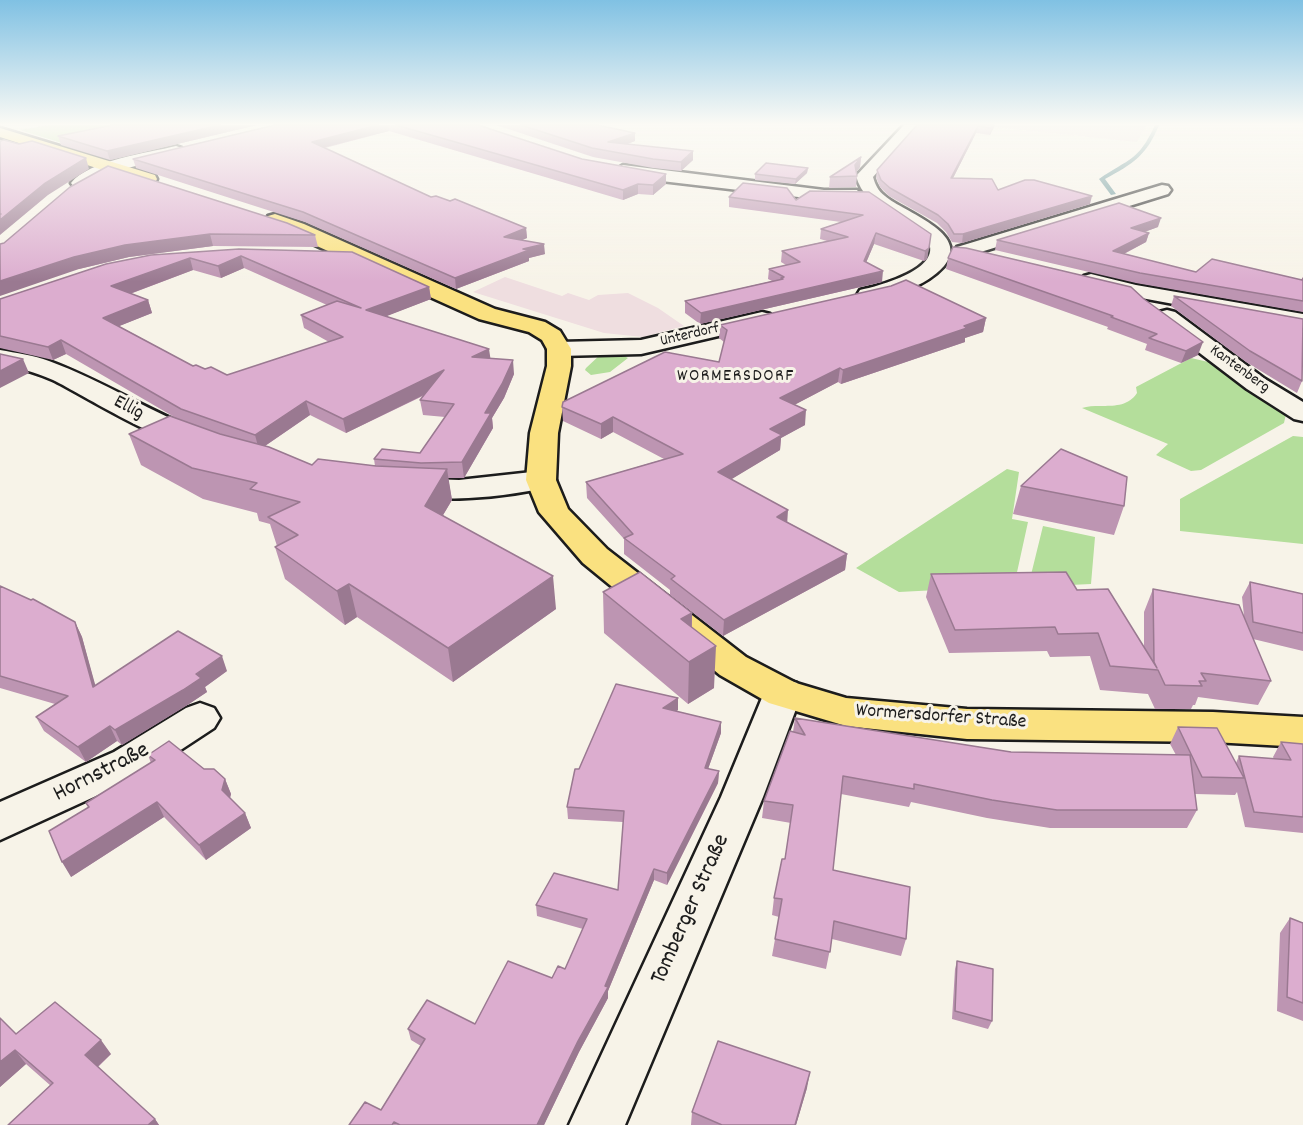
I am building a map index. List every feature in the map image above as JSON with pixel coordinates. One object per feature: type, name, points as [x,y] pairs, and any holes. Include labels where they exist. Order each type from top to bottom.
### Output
[{"type":"main road","points":[[141,178],[162,184]]},
{"type":"main road","points":[[256,214],[297,228],[487,314],[537,327],[552,336],[558,349]]},
{"type":"main road","name":"Wormersdorfer Straße","points":[[558,349],[559,366],[544,433],[541,480],[554,512],[595,556],[733,666],[783,693],[846,712],[968,724],[1213,727],[1303,732]]},
{"type":"street","points":[[64,196],[88,178]]},
{"type":"street","points":[[674,178],[824,195],[873,194]]},
{"type":"street","points":[[864,178],[867,188],[881,202],[953,250],[999,259]]},
{"type":"street","points":[[846,300],[880,292],[919,277],[953,250],[1162,190]]},
{"type":"street","points":[[307,255],[358,256]]},
{"type":"street","name":"Kantenberg","points":[[1067,275],[1136,291],[1149,304],[1256,384],[1303,413]]},
{"type":"street","points":[[1136,291],[1303,321]]},
{"type":"street","name":"Unterdorf","points":[[558,349],[641,347],[788,313]]},
{"type":"street","name":"Ellig","points":[[0,357],[39,365],[165,427],[227,449]]},
{"type":"street","points":[[381,486],[459,489],[541,480]]},
{"type":"street","name":"Tomberger Straße","points":[[597,1125],[742,797],[783,693]]},
{"type":"street","name":"Hornstraße","points":[[0,822],[129,763],[200,718]]},
{"type":"shaded area","points":[[505,277],[562,296],[568,293],[589,300],[598,295],[628,293],[658,308],[684,326],[643,337],[604,333],[473,292]]},
{"type":"green space","points":[[601,354],[620,354],[628,358],[610,372],[591,375],[585,370]]},
{"type":"green space","points":[[1191,358],[1217,364],[1282,410],[1286,414],[1284,423],[1201,470],[1191,471],[1156,455],[1168,444],[1082,408],[1125,403],[1137,393],[1136,387]]},
{"type":"green space","points":[[1293,436],[1303,437],[1303,544],[1180,531],[1180,499]]},
{"type":"green space","points":[[1007,469],[1019,472],[1012,519],[1028,522],[1014,586],[899,592],[856,568]]},
{"type":"green space","points":[[1043,526],[1095,537],[1091,584],[1028,587]]},
{"type":"building","points":[[0,178],[54,178],[44,184],[0,220]]},
{"type":"building","points":[[87,178],[144,178],[287,223],[315,235],[210,234],[125,245],[74,257],[0,281],[0,244],[70,187]]},
{"type":"building","points":[[192,178],[389,178],[431,197],[436,196],[450,201],[455,199],[526,228],[504,237],[544,244],[523,249],[529,250],[455,278],[303,212]]},
{"type":"building","points":[[579,178],[662,178],[653,185],[638,184],[623,190]]},
{"type":"building","points":[[880,178],[992,179],[998,190],[1025,180],[1034,180],[1092,196],[963,234],[954,234],[948,224],[938,215],[890,188]]},
{"type":"building","points":[[743,183],[787,188],[796,200],[810,191],[869,192],[931,234],[929,248],[925,251],[876,233],[864,261],[883,271],[701,313],[685,301],[783,279],[781,278],[784,277],[769,269],[800,262],[782,251],[848,237],[821,229],[863,215],[729,197]]},
{"type":"building","points":[[1119,203],[1161,218],[1131,228],[1149,233],[1113,251],[1196,272],[1212,259],[1302,280],[1303,278],[1303,301],[1140,273],[997,240]]},
{"type":"building","points":[[953,247],[966,248],[1131,287],[1203,342],[1186,351],[1149,338],[1157,334],[1111,317],[1113,316],[948,258]]},
{"type":"building","points":[[239,249],[352,252],[429,287],[366,310],[489,349],[472,357],[513,360],[485,413],[491,413],[462,462],[421,463],[374,459],[382,449],[420,453],[454,404],[420,400],[444,370],[343,419],[306,401],[255,435],[181,409],[61,340],[48,347],[0,336],[0,299],[106,264],[151,255]],"holes":[[[241,256],[361,308],[337,301],[301,315],[343,337],[227,375],[211,367],[205,369],[193,366],[103,318],[148,300],[111,286],[190,258],[218,266]]]},
{"type":"building","points":[[906,280],[986,318],[964,326],[967,328],[843,370],[840,368],[780,398],[806,410],[770,429],[782,435],[718,472],[788,510],[777,517],[847,554],[724,620],[671,579],[675,576],[624,538],[633,534],[586,482],[683,454],[613,417],[601,424],[562,407],[563,402],[665,352],[719,362],[727,330],[720,325],[891,286]]},
{"type":"building","points":[[1174,296],[1303,319],[1302,381],[1250,351]]},
{"type":"building","points":[[0,354],[23,359],[0,371]]},
{"type":"building","points":[[170,416],[220,434],[269,447],[312,465],[318,459],[376,466],[447,469],[425,506],[553,576],[448,648],[349,584],[337,591],[275,547],[298,535],[268,517],[300,502],[250,489],[257,483],[192,468],[129,434]]},
{"type":"building","points":[[1061,449],[1127,477],[1124,506],[1021,486]]},
{"type":"building","points":[[640,572],[692,613],[681,619],[716,646],[689,662],[603,592]]},
{"type":"building","points":[[1066,572],[1077,590],[1108,589],[1157,668],[1154,662],[1153,589],[1239,605],[1271,681],[1201,673],[1206,681],[1199,681],[1202,686],[1165,685],[1158,670],[1110,666],[1098,633],[1058,634],[1055,627],[955,630],[931,574]]},
{"type":"building","points":[[1250,582],[1303,594],[1303,633],[1253,622]]},
{"type":"building","points":[[0,586],[33,599],[75,622],[93,687],[178,631],[222,656],[196,674],[201,678],[183,690],[115,730],[110,726],[78,747],[36,717],[68,696],[0,676]]},
{"type":"building","points":[[616,684],[678,698],[663,708],[721,722],[705,768],[719,771],[667,873],[654,869],[605,986],[608,987],[578,1041],[537,1125],[400,1125],[394,1122],[392,1125],[349,1125],[365,1102],[381,1110],[425,1039],[408,1029],[427,1000],[475,1024],[508,961],[552,978],[558,966],[565,969],[587,919],[536,905],[554,873],[618,890],[624,811],[567,807],[575,769],[579,769]]},
{"type":"building","points":[[795,718],[1011,752],[1190,755],[1197,810],[1057,810],[914,784],[914,789],[843,776],[833,870],[910,887],[906,939],[834,921],[830,952],[775,939],[782,899],[774,898],[782,859],[785,859],[793,805],[764,801],[790,731],[805,735]]},
{"type":"building","points":[[1178,727],[1217,728],[1244,778],[1202,777]]},
{"type":"building","points":[[169,741],[204,769],[214,769],[225,779],[222,790],[245,813],[199,845],[157,802],[62,862],[49,831],[89,807],[86,803],[155,760],[148,755]]},
{"type":"building","points":[[1281,742],[1303,744],[1303,817],[1254,812],[1239,756],[1291,760]]},
{"type":"building","points":[[1290,918],[1303,923],[1303,1003],[1287,997]]},
{"type":"building","points":[[957,961],[993,969],[992,1021],[955,1011]]},
{"type":"building","points":[[55,1002],[101,1040],[85,1055],[155,1119],[148,1125],[8,1125],[53,1083],[15,1050],[0,1062],[0,1018],[16,1034]]},
{"type":"building","points":[[718,1041],[810,1072],[795,1125],[722,1125],[692,1112]]},
{"type":"waterway","points":[[1105,178],[1102,179],[1113,194]]},
{"type":"district","name":"WORMERSDORF","points":[[736,378]]}]
